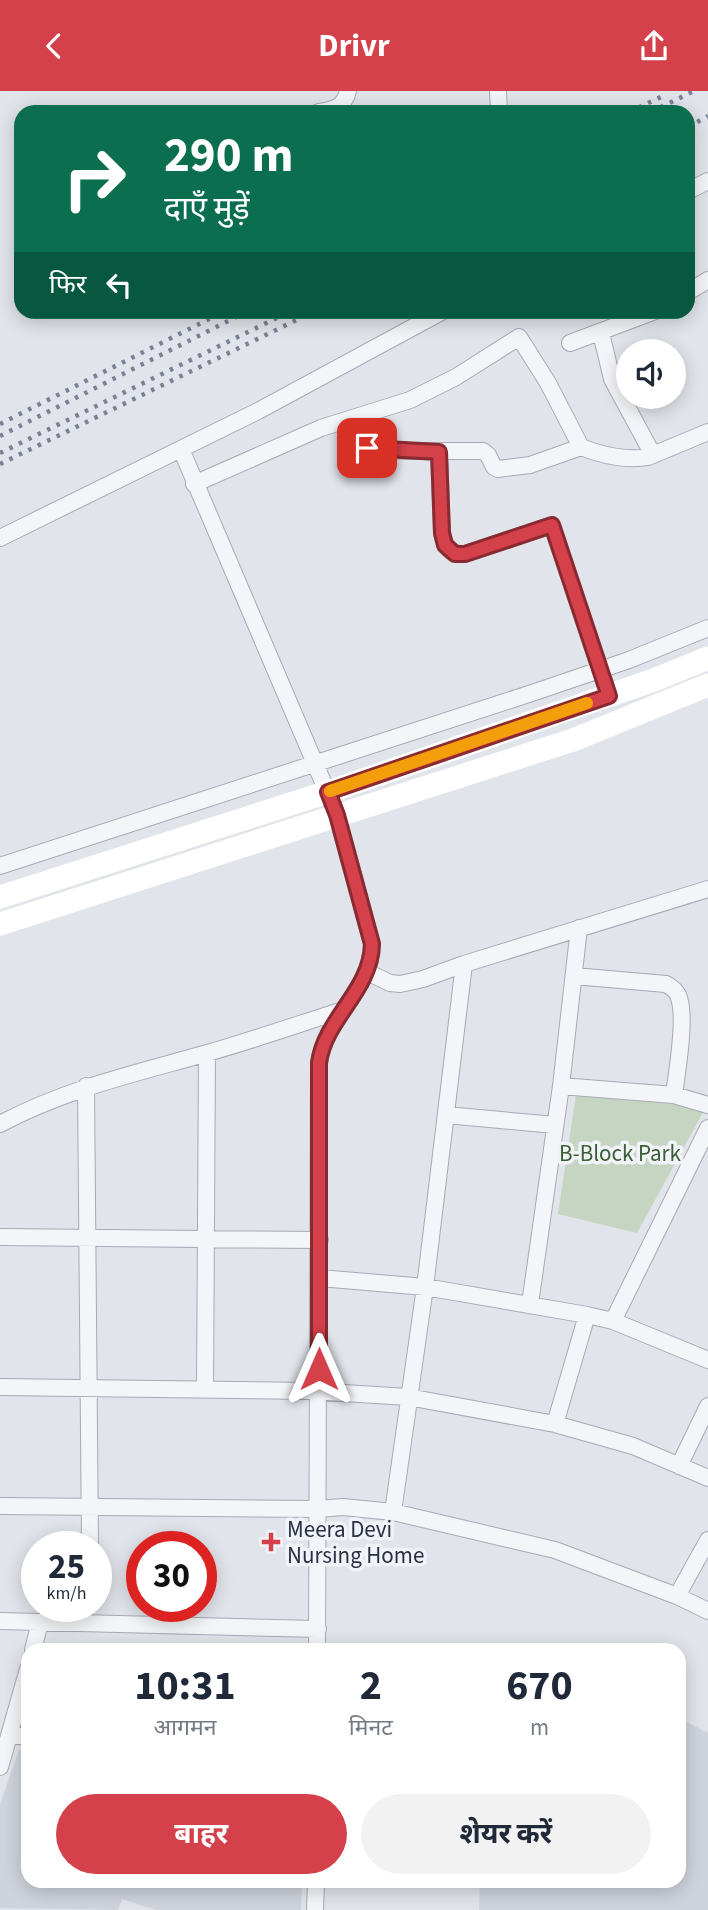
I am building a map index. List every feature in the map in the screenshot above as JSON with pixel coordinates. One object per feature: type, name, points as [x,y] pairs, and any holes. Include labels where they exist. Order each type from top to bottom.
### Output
[{"type":"street","points":[[0,538],[258,411],[428,319]]},
{"type":"street","points":[[570,344],[635,319]]},
{"type":"street","points":[[601,333],[612,379],[653,455]]},
{"type":"street","points":[[194,484],[321,428],[410,400],[456,377],[519,337],[548,383],[581,447]]},
{"type":"street","points":[[367,448],[439,452],[483,451],[498,469],[530,465],[581,447],[622,458],[638,459],[708,432]]},
{"type":"street","points":[[181,449],[337,815],[372,944],[372,956],[367,972],[327,1034],[319,1063],[317,1643]]},
{"type":"street","points":[[439,452],[442,533],[445,545],[455,554],[465,554],[552,525],[609,696]]},
{"type":"street","points":[[0,866],[600,670],[708,628]]},
{"type":"street","points":[[0,897],[328,792],[609,696],[708,659]]},
{"type":"street","points":[[0,924],[573,740],[708,685]]},
{"type":"street","points":[[367,972],[390,983],[400,984],[423,979],[708,889]]},
{"type":"street","points":[[530,1304],[561,1086],[579,928]]},
{"type":"street","points":[[393,1512],[425,1287],[464,964]]},
{"type":"street","points":[[574,976],[666,984],[675,990],[680,997],[682,1017],[674,1094]]},
{"type":"street","points":[[0,1124],[86,1086],[207,1053],[343,1010]]},
{"type":"street","points":[[205,1389],[207,1053]]},
{"type":"street","points":[[86,1086],[90,1531]]},
{"type":"street","points":[[561,1086],[674,1094],[708,1105]]},
{"type":"street","points":[[446,1115],[555,1125]]},
{"type":"street","points":[[613,1321],[708,1128]]},
{"type":"street","points":[[0,1237],[320,1240]]},
{"type":"street","points":[[320,1278],[425,1287],[587,1315],[613,1321],[708,1360]]},
{"type":"street","points":[[555,1424],[587,1315]]},
{"type":"street","points":[[0,1387],[319,1391],[408,1398],[555,1424],[632,1446],[708,1478]]},
{"type":"street","points":[[679,1466],[708,1406]]},
{"type":"street","points":[[0,1506],[343,1507],[393,1512],[555,1550],[677,1596],[708,1611]]},
{"type":"street","points":[[677,1596],[708,1540]]},
{"type":"street","points":[[112,1615],[318,1629]]},
{"type":"street","points":[[0,1621],[21,1622]]},
{"type":"street","points":[[35,1643],[40,1622]]},
{"type":"street","points":[[0,1767],[21,1694]]},
{"type":"street","points":[[10,1736],[21,1736]]},
{"type":"street","points":[[315,1910],[316,1888]]},
{"type":"shaded area","points":[[686,1722],[708,1733],[708,1910],[479,1910],[480,1888],[686,1888]]},
{"type":"shaded area","points":[[21,1750],[21,1888],[302,1888],[301,1910],[156,1910],[122,1899],[118,1910],[0,1908],[0,1804]]},
{"type":"green space","name":"B-Block Park","points":[[576,1095],[706,1107],[637,1233],[558,1214]]},
{"type":"railway","points":[[665,105],[694,91]]},
{"type":"railway","points":[[644,105],[661,97]]},
{"type":"railway","points":[[695,123],[708,116]]},
{"type":"railway","points":[[0,424],[209,319]]},
{"type":"railway","points":[[0,436],[232,319]]},
{"type":"railway","points":[[0,453],[275,319]]},
{"type":"railway","points":[[0,464],[299,319]]},
{"type":"slow traffic","points":[[330,791],[587,703]]},
{"type":"place","name":"Meera Devi Nursing Home","points":[[271,1542]]},
{"type":"route","points":[[319,1369],[319,1063],[327,1034],[358,989],[372,956],[372,944],[337,815],[328,792],[609,696],[552,525],[465,554],[455,554],[445,545],[442,533],[439,452],[367,448]]}]
